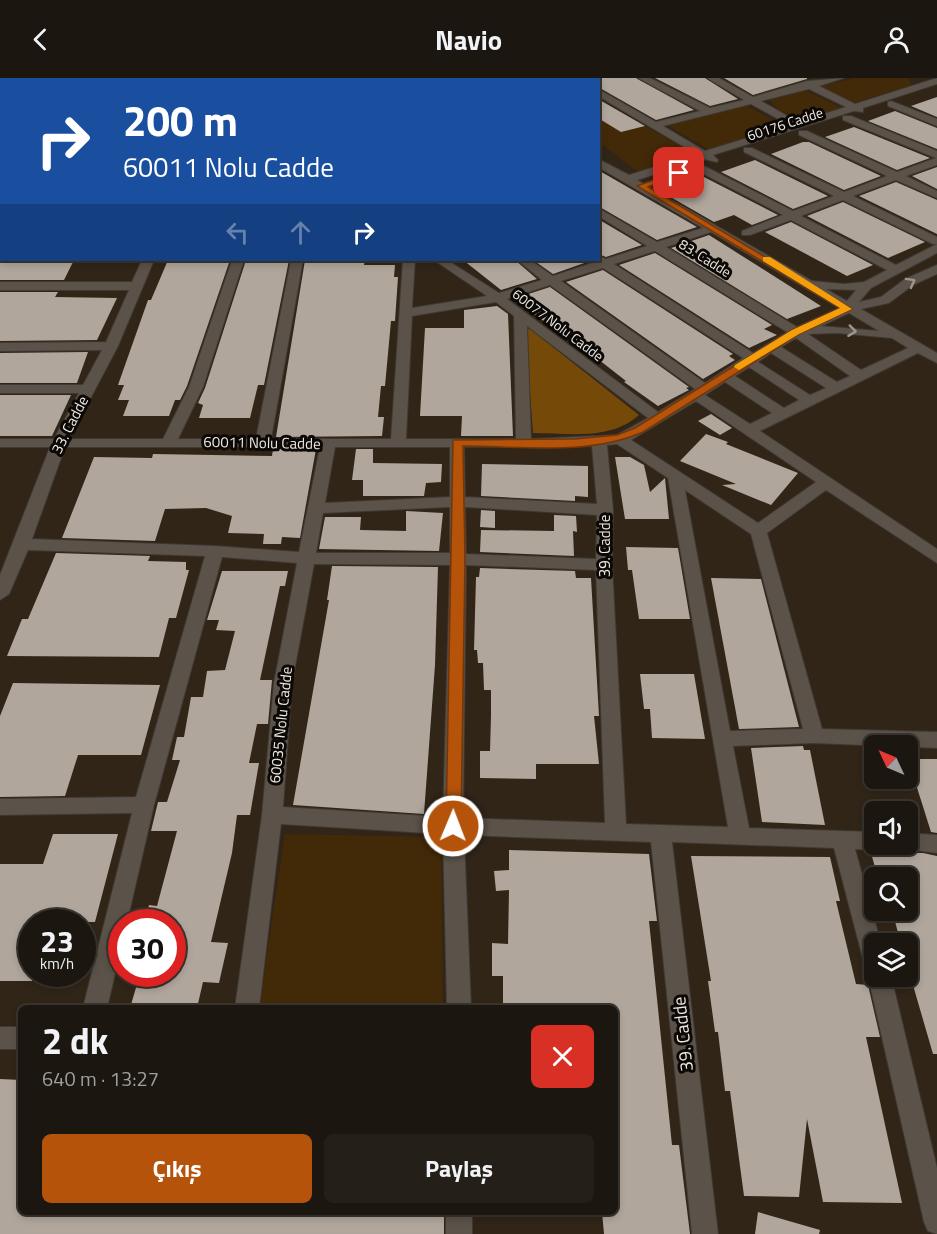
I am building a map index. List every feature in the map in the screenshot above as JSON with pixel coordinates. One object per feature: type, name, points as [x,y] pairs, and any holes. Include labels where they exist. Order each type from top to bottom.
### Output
[{"type":"street","points":[[643,78],[708,111]]},
{"type":"street","points":[[712,78],[755,101],[801,130],[937,195]]},
{"type":"street","points":[[794,78],[866,112]]},
{"type":"street","points":[[657,125],[839,78]]},
{"type":"street","points":[[918,78],[935,85]]},
{"type":"street","points":[[628,179],[711,158],[801,130],[855,108],[935,85]]},
{"type":"street","name":"60176 Cadde","points":[[641,186],[698,167],[711,158],[748,150],[801,130],[891,104],[935,85]]},
{"type":"street","points":[[600,93],[711,158]]},
{"type":"street","points":[[891,104],[937,123]]},
{"type":"street","points":[[848,118],[937,155]]},
{"type":"street","points":[[748,150],[937,241]]},
{"type":"street","points":[[746,233],[937,161]]},
{"type":"street","points":[[600,164],[804,281],[847,309],[937,359]]},
{"type":"street","points":[[698,167],[895,269]]},
{"type":"street","name":"83. Cadde","points":[[600,211],[797,331],[860,376]]},
{"type":"street","points":[[406,313],[498,298],[602,262],[658,247],[713,228]]},
{"type":"street","points":[[847,309],[867,285],[937,248]]},
{"type":"street","name":"33. Cadde","points":[[0,594],[22,544],[59,444],[111,346],[148,261]]},
{"type":"street","points":[[169,442],[196,387],[238,261]]},
{"type":"street","points":[[263,442],[297,261]]},
{"type":"street","points":[[398,442],[409,261]]},
{"type":"street","name":"60077 Nolu Cadde","points":[[442,261],[498,298],[657,418]]},
{"type":"street","points":[[524,261],[750,430],[937,556]]},
{"type":"street","points":[[602,262],[810,401]]},
{"type":"street","points":[[814,736],[758,531],[620,439],[797,331],[847,309],[885,300],[909,282],[937,269]]},
{"type":"street","points":[[804,281],[844,288],[867,285]]},
{"type":"street","points":[[0,286],[135,286]]},
{"type":"street","points":[[520,316],[524,443]]},
{"type":"street","points":[[797,331],[837,329],[903,339]]},
{"type":"street","points":[[0,347],[111,346]]},
{"type":"street","points":[[771,347],[836,388]]},
{"type":"street","points":[[750,430],[918,348]]},
{"type":"street","points":[[725,376],[783,414]]},
{"type":"street","points":[[0,389],[88,389]]},
{"type":"street","name":"60011 Nolu Cadde","points":[[0,443],[524,443],[599,442],[620,439]]},
{"type":"street","points":[[457,442],[458,559],[453,826],[459,1005]]},
{"type":"street","name":"39. Cadde","points":[[599,442],[605,510],[604,565],[616,831]]},
{"type":"street","name":"60035 Nolu Cadde","points":[[247,1005],[272,815],[284,683],[328,444]]},
{"type":"street","points":[[675,476],[740,837]]},
{"type":"street","points":[[758,531],[828,481]]},
{"type":"street","points":[[318,507],[458,502],[605,510]]},
{"type":"street","points":[[22,544],[215,550],[307,558],[458,559],[604,565]]},
{"type":"street","points":[[96,1005],[144,805],[215,550]]},
{"type":"street","points":[[722,739],[814,736],[937,740]]},
{"type":"street","points":[[0,807],[144,805]]},
{"type":"street","points":[[272,815],[453,826],[864,841]]},
{"type":"street","name":"39. Cadde","points":[[661,834],[705,1234]]},
{"type":"street","points":[[842,840],[867,933]]},
{"type":"street","points":[[918,842],[937,843]]},
{"type":"street","points":[[882,987],[937,1222]]},
{"type":"street","points":[[0,1038],[18,1038]]},
{"type":"street","points":[[459,1215],[459,1234]]},
{"type":"shaded area","points":[[600,78],[937,78],[937,1234],[0,1234],[0,261],[600,261]]},
{"type":"shaded area","points":[[855,78],[908,78],[912,85],[855,102],[821,86]]},
{"type":"shaded area","points":[[805,90],[842,108],[808,120],[779,111],[770,100]]},
{"type":"shaded area","points":[[600,101],[696,155],[639,172],[600,143]]},
{"type":"shaded area","points":[[745,105],[787,127],[709,150],[667,125]]},
{"type":"shaded area","points":[[525,325],[639,415],[615,429],[602,432],[533,433]]},
{"type":"shaded area","points":[[285,834],[441,837],[443,1005],[259,1005]]},
{"type":"building","points":[[600,78],[636,78],[694,110],[656,120],[600,88]]},
{"type":"building","points":[[655,78],[705,78],[738,99],[710,106]]},
{"type":"building","points":[[724,78],[807,78],[807,79],[753,95]]},
{"type":"building","points":[[937,97],[937,117],[911,106]]},
{"type":"building","points":[[600,100],[645,126],[621,132],[600,119]]},
{"type":"building","points":[[895,111],[937,128],[937,149],[868,121]]},
{"type":"building","points":[[854,127],[930,158],[897,170],[825,137]]},
{"type":"building","points":[[803,142],[809,142],[881,176],[844,190],[771,154]]},
{"type":"building","points":[[755,160],[828,196],[793,209],[721,172]]},
{"type":"building","points":[[937,167],[937,189],[912,176]]},
{"type":"building","points":[[600,171],[697,227],[657,240],[600,207]]},
{"type":"building","points":[[702,176],[778,215],[752,225],[734,215],[714,222],[660,191]]},
{"type":"building","points":[[896,182],[937,200],[937,234],[859,196]]},
{"type":"building","points":[[843,202],[925,242],[888,258],[807,216]]},
{"type":"building","points":[[600,220],[642,245],[606,257],[600,255]]},
{"type":"building","points":[[791,222],[873,265],[847,276],[765,232]]},
{"type":"building","points":[[709,235],[821,306],[787,319],[671,248]]},
{"type":"building","points":[[655,253],[772,325],[764,329],[777,335],[749,348],[619,265]]},
{"type":"building","points":[[33,261],[74,261],[64,280],[0,280],[0,263],[32,263]]},
{"type":"building","points":[[168,261],[230,261],[187,386],[180,400],[175,400],[169,416],[123,416],[129,400],[118,400],[124,385],[118,385],[148,300],[151,300]]},
{"type":"building","points":[[246,261],[289,261],[264,385],[258,385],[250,418],[199,418],[203,405],[198,403],[205,388]]},
{"type":"building","points":[[305,261],[365,261],[364,265],[395,265],[394,277],[398,277],[395,321],[391,321],[385,386],[381,386],[378,417],[384,417],[382,436],[276,437]]},
{"type":"building","points":[[464,261],[516,261],[537,279],[501,290]]},
{"type":"building","points":[[534,261],[590,261],[553,274]]},
{"type":"building","points":[[603,270],[733,354],[729,356],[735,360],[703,379],[566,282]]},
{"type":"building","points":[[550,287],[689,387],[686,388],[689,390],[658,406],[624,382],[626,381],[603,363],[513,299]]},
{"type":"building","points":[[0,292],[58,292],[55,297],[117,298],[97,340],[0,341]]},
{"type":"building","points":[[497,306],[508,314],[513,436],[461,436],[462,416],[420,416],[425,328],[464,328],[464,310]]},
{"type":"building","points":[[88,352],[77,383],[0,383],[0,353]]},
{"type":"building","points":[[0,395],[71,395],[52,436],[0,436]]},
{"type":"building","points":[[711,414],[732,428],[720,435],[698,421]]},
{"type":"building","points":[[706,434],[798,473],[771,505],[722,485],[736,484],[680,461]]},
{"type":"building","points":[[273,449],[316,449],[300,538],[282,537],[281,544],[263,544],[264,534],[228,533],[232,516],[206,508],[165,509],[155,541],[62,538],[94,457],[152,458],[153,454],[272,456]]},
{"type":"building","points":[[356,449],[373,449],[373,463],[442,464],[441,482],[426,483],[424,496],[363,496],[363,480],[352,480]]},
{"type":"building","points":[[615,457],[630,457],[644,465],[650,492],[665,478],[669,519],[625,519]]},
{"type":"building","points":[[482,464],[588,466],[588,497],[575,496],[575,501],[481,496]]},
{"type":"building","points":[[481,510],[495,511],[495,528],[480,527]]},
{"type":"building","points":[[406,511],[443,513],[439,551],[319,549],[325,517],[361,517],[360,530],[406,531]]},
{"type":"building","points":[[554,515],[576,516],[577,532],[573,531],[574,556],[480,552],[481,530],[554,531]]},
{"type":"building","points":[[626,547],[678,548],[690,619],[639,619],[632,570],[628,570]]},
{"type":"building","points":[[56,553],[150,556],[148,561],[186,562],[186,570],[189,570],[176,618],[169,618],[159,657],[7,656],[22,619],[28,619]]},
{"type":"building","points":[[332,566],[438,567],[435,665],[424,814],[293,805],[329,600],[327,600]]},
{"type":"building","points":[[480,568],[575,571],[576,578],[591,578],[599,716],[594,716],[599,764],[536,764],[536,779],[480,778],[480,751],[490,751],[491,690],[484,690],[483,663],[478,663],[477,650],[474,650],[476,577],[479,577]]},
{"type":"building","points":[[222,571],[288,571],[285,586],[280,586],[260,680],[272,680],[268,724],[257,724],[249,763],[259,763],[250,815],[237,815],[232,853],[211,942],[228,943],[219,983],[203,982],[198,1005],[131,1005],[136,987],[186,987],[186,909],[148,909],[149,905],[157,906],[177,831],[151,831],[158,802],[167,802],[180,760],[172,760],[177,737],[184,737],[191,697],[203,697],[207,671],[225,670],[235,631],[216,630],[219,620],[207,620]]},
{"type":"building","points":[[711,578],[761,579],[799,727],[739,729]]},
{"type":"building","points":[[640,674],[694,674],[705,739],[652,738],[650,709],[644,709]]},
{"type":"building","points":[[13,683],[160,685],[141,755],[78,755],[65,796],[0,797],[0,716]]},
{"type":"building","points":[[803,746],[804,750],[810,750],[825,825],[762,822],[751,748]]},
{"type":"building","points":[[918,759],[937,759],[937,833],[931,832],[917,789]]},
{"type":"building","points":[[53,834],[118,834],[96,918],[96,909],[18,909],[18,981],[0,981],[0,864],[43,864]]},
{"type":"building","points":[[509,850],[649,854],[657,921],[649,921],[672,1145],[679,1145],[690,1234],[604,1234],[602,1215],[618,1215],[618,1005],[503,1005],[503,976],[492,976],[492,943],[508,944],[509,890],[496,891],[494,871],[509,870]]},
{"type":"building","points":[[918,853],[923,853],[937,856],[937,1054],[933,1054],[914,987],[918,987],[918,933],[898,933],[895,921],[918,921],[918,867],[875,867],[872,855],[918,855]]},
{"type":"building","points":[[691,856],[830,857],[840,901],[836,901],[856,984],[868,987],[880,1037],[866,1037],[902,1203],[823,1202],[807,1119],[799,1197],[744,1196],[730,1091],[725,1091],[718,1032],[715,1032],[708,981],[711,981]]},
{"type":"building","points":[[0,1079],[18,1080],[18,1215],[444,1215],[444,1234],[0,1234]]},
{"type":"building","points":[[758,1212],[820,1230],[819,1234],[755,1234]]},
{"type":"slow traffic","points":[[739,367],[796,332],[847,309],[767,259]]},
{"type":"route","points":[[453,826],[458,559],[457,442],[575,443],[620,439],[639,430],[796,332],[847,309],[804,281],[641,186],[679,173]]}]
